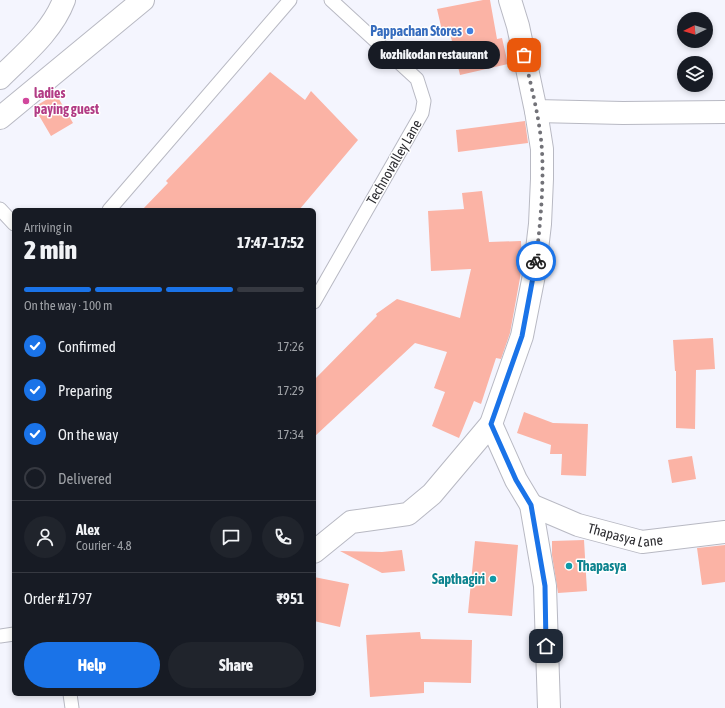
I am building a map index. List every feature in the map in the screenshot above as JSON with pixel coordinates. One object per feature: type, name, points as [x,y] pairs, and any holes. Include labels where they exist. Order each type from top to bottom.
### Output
[{"type":"street","points":[[0,78],[46,32],[60,10],[64,0]]},
{"type":"street","points":[[0,118],[143,0]]},
{"type":"street","points":[[316,550],[351,522],[408,514],[432,494],[491,424],[522,336],[534,275],[540,224],[542,150],[536,111],[518,26],[510,0]]},
{"type":"street","points":[[536,111],[623,113],[725,112]]},
{"type":"street","points":[[491,424],[516,480],[531,505],[545,586],[549,708]]},
{"type":"street","name":"Thapasya Lane","points":[[531,505],[578,525],[642,542],[725,532]]},
{"type":"lane","points":[[111,208],[290,0]]},
{"type":"lane","name":"Technovalley Lane","points":[[316,298],[422,113],[424,101],[417,79],[331,0]]},
{"type":"lane","points":[[0,209],[12,222]]},
{"type":"lane","points":[[0,636],[12,634]]},
{"type":"lane","points":[[70,696],[72,708]]},
{"type":"building","points":[[490,0],[497,39],[502,38],[508,64],[460,75],[450,33],[443,35],[437,9]]},
{"type":"building","points":[[270,72],[305,100],[311,91],[358,140],[301,208],[144,208],[168,183],[166,181]]},
{"type":"building","points":[[56,94],[73,123],[51,136],[34,107]]},
{"type":"building","points":[[525,121],[528,143],[458,152],[456,130]]},
{"type":"building","points":[[482,191],[489,242],[521,241],[522,267],[510,333],[501,359],[496,358],[481,404],[474,401],[459,438],[432,426],[445,392],[434,388],[447,352],[415,343],[316,435],[316,378],[377,316],[376,314],[397,299],[460,318],[471,269],[431,271],[428,211],[464,209],[462,193]]},
{"type":"building","points":[[713,338],[715,369],[696,370],[695,429],[676,428],[676,371],[673,340]]},
{"type":"building","points":[[524,412],[553,423],[588,424],[586,476],[561,475],[562,454],[550,454],[551,445],[517,433]]},
{"type":"building","points":[[692,456],[696,479],[672,483],[668,460]]},
{"type":"building","name":"Thapasya","points":[[584,540],[587,591],[558,593],[552,555],[552,541]]},
{"type":"building","name":"Sapthagiri","points":[[475,541],[518,545],[512,616],[468,613]]},
{"type":"building","points":[[725,545],[725,582],[702,585],[697,548]]},
{"type":"building","points":[[402,550],[405,571],[382,573],[340,551],[382,552]]},
{"type":"building","points":[[316,577],[349,584],[340,627],[316,621]]},
{"type":"building","points":[[420,632],[421,639],[472,640],[471,683],[424,682],[424,693],[370,697],[366,635]]},
{"type":"way so far","points":[[524,55],[536,111],[542,150],[540,224],[536,261]]},
{"type":"place","name":"Pappachan Stores","points":[[470,31]]},
{"type":"place","name":"kozhikodan restaurant","points":[[524,55]]},
{"type":"place","name":"ladies paying guest","points":[[26,101]]},
{"type":"place","name":"Thapasya","points":[[569,566]]},
{"type":"place","name":"Sapthagiri","points":[[493,579]]},
{"type":"route","points":[[536,261],[522,336],[491,424],[516,480],[531,505],[545,586],[546,646]]}]
